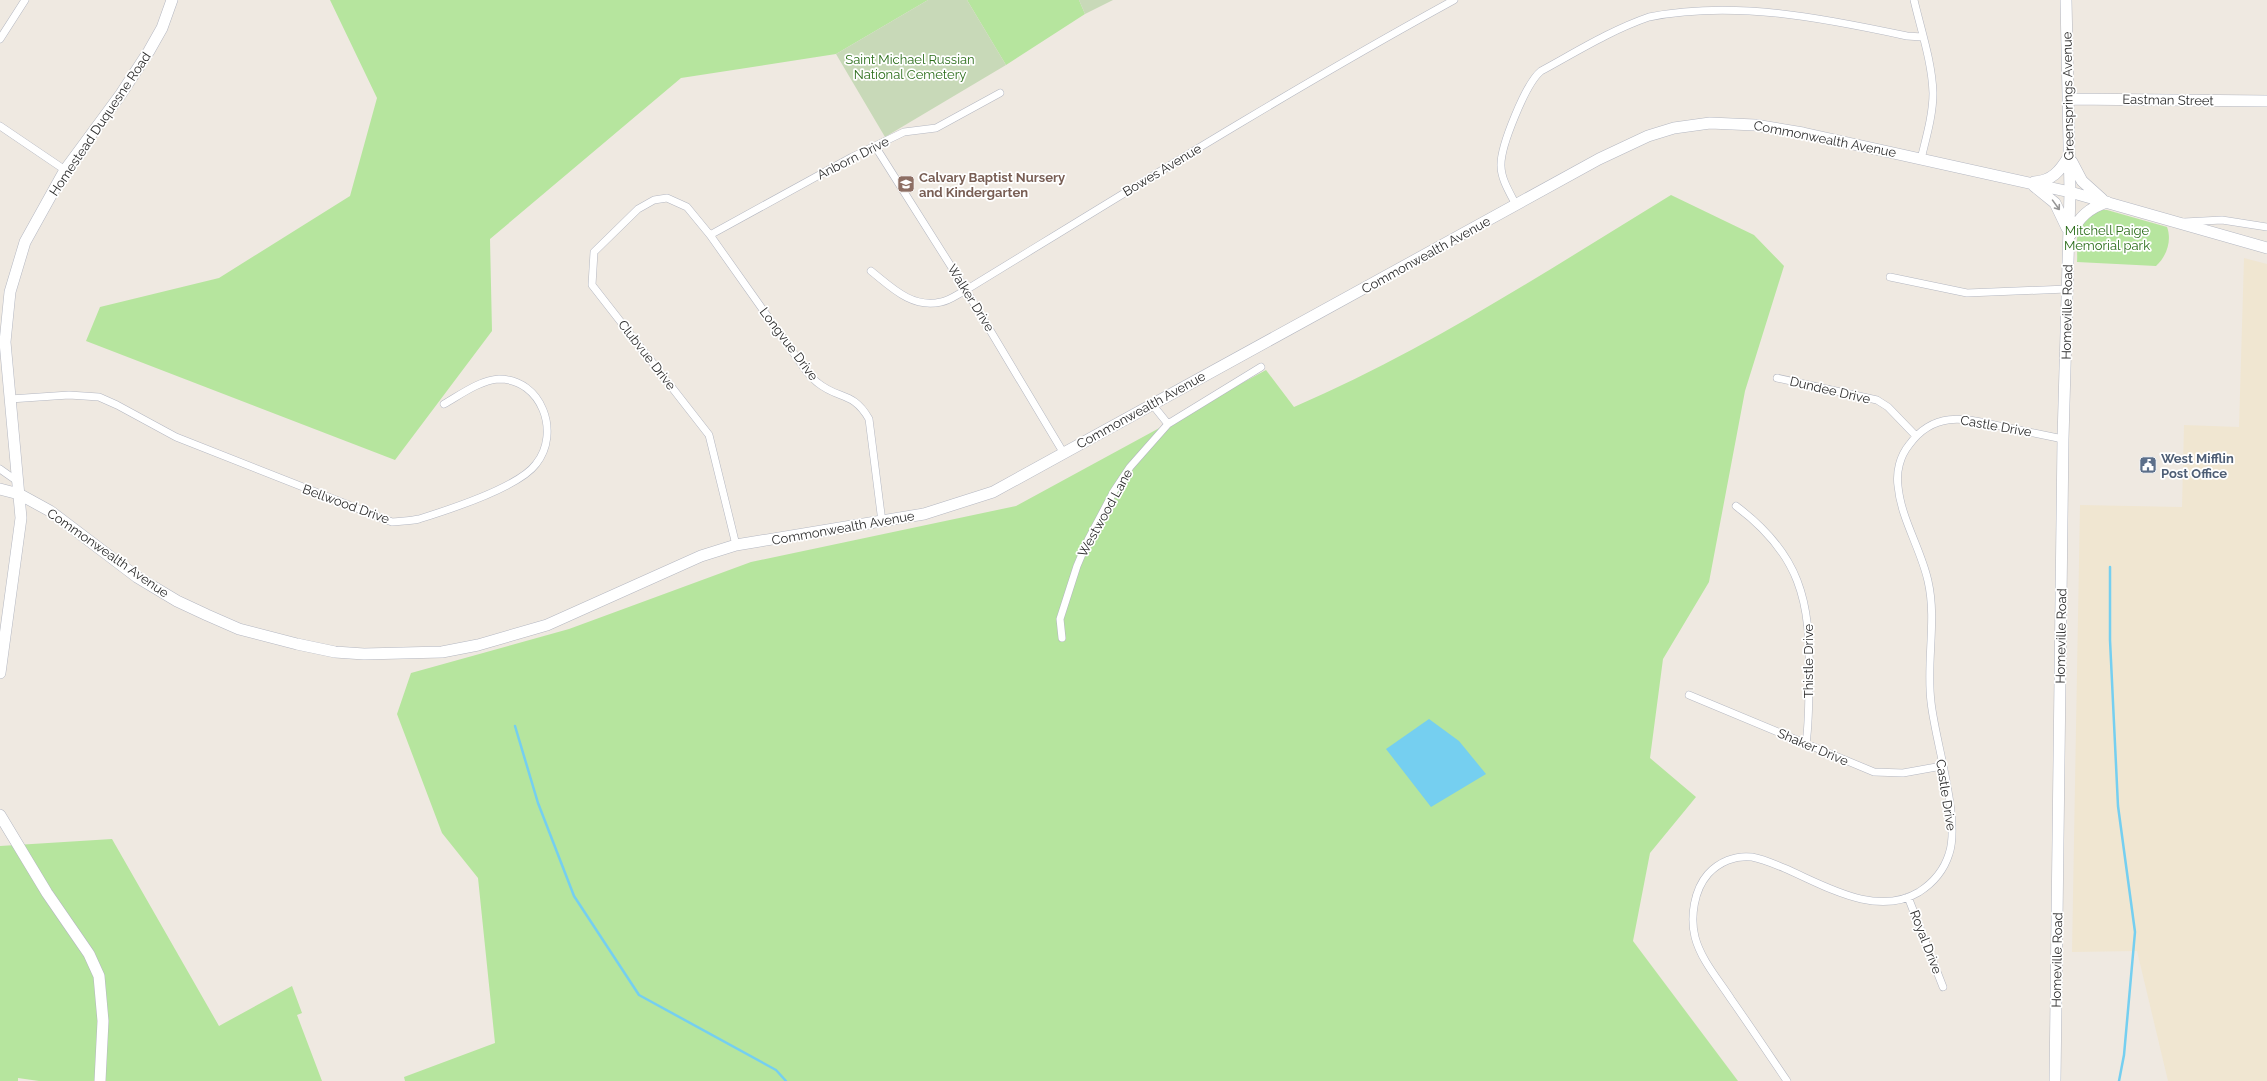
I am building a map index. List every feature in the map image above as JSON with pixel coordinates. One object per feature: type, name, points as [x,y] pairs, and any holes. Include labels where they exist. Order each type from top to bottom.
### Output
[{"type":"street","points":[[0,39],[25,0]]},
{"type":"street","name":"Homestead Duquesne Road","points":[[0,673],[21,518],[5,342],[10,292],[25,242],[65,170],[121,94],[149,51],[162,28],[172,0]]},
{"type":"street","name":"Bowes Avenue","points":[[871,271],[904,298],[920,302],[941,302],[966,290],[1227,130],[1367,48],[1454,0]]},
{"type":"street","points":[[1914,0],[1933,92],[1928,130],[1921,159]]},
{"type":"street","name":"Greensprings Avenue","points":[[2066,0],[2070,192]]},
{"type":"street","points":[[1516,205],[1502,176],[1501,160],[1518,108],[1531,82],[1541,71],[1630,24],[1649,17],[1691,6],[1756,5],[1907,36],[1922,37]]},
{"type":"street","name":"Anborn Drive","points":[[710,235],[875,146],[904,132],[936,128],[1000,93]]},
{"type":"street","name":"Eastman Street","points":[[2068,99],[2267,101]]},
{"type":"street","name":"Commonwealth Avenue","points":[[0,489],[19,494],[50,511],[137,577],[177,602],[239,629],[335,652],[364,654],[442,652],[478,645],[547,625],[701,556],[736,545],[924,514],[993,492],[1516,205],[1638,140],[1666,130],[1692,125],[1735,123],[1766,126],[2070,192],[2267,248]]},
{"type":"street","points":[[0,126],[65,170]]},
{"type":"street","name":"Walker Drive","points":[[875,146],[966,290],[1064,452]]},
{"type":"street","points":[[2028,183],[2050,179],[2059,171],[2070,156],[2082,182],[2108,202],[2085,212],[2078,221],[2069,238]]},
{"type":"street","points":[[2028,183],[2055,202],[2061,213],[2069,238]]},
{"type":"street","name":"Homeville Road","points":[[2054,1081],[2063,439],[2070,192]]},
{"type":"street","name":"Longvue Drive","points":[[667,198],[687,206],[710,235],[807,372],[819,384],[852,398],[862,407],[870,419],[882,522]]},
{"type":"street","name":"Clubvue Drive","points":[[667,198],[654,200],[638,209],[594,252],[592,285],[709,435],[736,545]]},
{"type":"street","points":[[2180,223],[2222,220],[2267,227]]},
{"type":"street","points":[[1890,278],[1967,293],[2067,289]]},
{"type":"street","name":"Westwood Lane","points":[[1062,638],[1060,619],[1077,566],[1088,540],[1114,491],[1130,467],[1168,424],[1261,367]]},
{"type":"street","name":"Dundee Drive","points":[[1777,378],[1877,400],[1893,412],[1916,436]]},
{"type":"street","name":"Bellwood Drive","points":[[10,400],[69,395],[99,398],[117,405],[176,437],[392,522],[418,519],[489,493],[525,476],[542,457],[546,443],[546,417],[542,405],[522,385],[499,379],[485,382],[444,404]]},
{"type":"street","points":[[1152,404],[1168,424]]},
{"type":"street","name":"Castle Drive","points":[[1787,1081],[1706,962],[1697,944],[1693,915],[1697,895],[1704,879],[1718,865],[1736,858],[1753,857],[1862,900],[1889,902],[1908,897],[1923,889],[1938,875],[1951,850],[1952,820],[1930,693],[1929,584],[1901,501],[1897,482],[1902,455],[1916,436],[1932,424],[1947,419],[1961,418],[2063,439]]},
{"type":"street","points":[[0,468],[17,481]]},
{"type":"street","name":"Thistle Drive","points":[[1736,506],[1757,523],[1775,541],[1794,571],[1802,593],[1808,615],[1810,638],[1806,744]]},
{"type":"street","name":"Shaker Drive","points":[[1689,695],[1865,768],[1882,773],[1903,774],[1942,766]]},
{"type":"street","points":[[0,815],[47,893],[89,954],[98,976],[103,1021],[100,1081]]},
{"type":"street","name":"Royal Drive","points":[[1908,897],[1943,987]]},
{"type":"shaded area","points":[[2244,258],[2267,264],[2267,1081],[2168,1081],[2137,951],[2072,952],[2080,505],[2182,507],[2184,425],[2239,427]]},
{"type":"green space","points":[[330,0],[928,0],[836,54],[681,78],[490,239],[492,331],[395,460],[86,341],[100,307],[219,278],[350,196],[377,98]]},
{"type":"green space","name":"Saint Michael Russian National Cemetery","points":[[928,0],[967,0],[1006,65],[885,137],[836,54]]},
{"type":"green space","points":[[967,0],[1079,0],[1085,14],[1006,65]]},
{"type":"green space","points":[[1079,0],[1113,0],[1085,14]]},
{"type":"green space","points":[[1671,195],[1754,235],[1784,266],[1745,391],[1709,582],[1663,659],[1650,758],[1696,797],[1650,853],[1633,941],[1738,1081],[405,1081],[404,1077],[495,1043],[478,878],[442,833],[397,714],[411,673],[569,629],[751,562],[1016,506],[1266,370],[1294,407],[1343,385],[1439,335],[1533,280]]},
{"type":"green space","name":"Mitchell Paige Memorial park","points":[[2100,210],[2107,210],[2167,227],[2169,237],[2168,248],[2160,262],[2156,266],[2077,262],[2077,235],[2080,225],[2087,218]]},
{"type":"green space","points":[[112,839],[219,1026],[292,986],[302,1013],[297,1015],[322,1081],[39,1081],[18,1078],[18,1081],[0,1081],[0,846]]},
{"type":"water","points":[[1429,719],[1459,741],[1486,774],[1431,807],[1386,749]]},
{"type":"waterway","points":[[2110,567],[2110,640],[2118,806],[2135,932],[2124,1055],[2119,1081]]},
{"type":"waterway","points":[[515,726],[538,803],[574,896],[639,995],[776,1070],[786,1081]]},
{"type":"place","name":"Calvary Baptist Nursery and Kindergarten","points":[[906,184]]},
{"type":"place","name":"West Mifflin Post Office","points":[[2148,465]]}]
